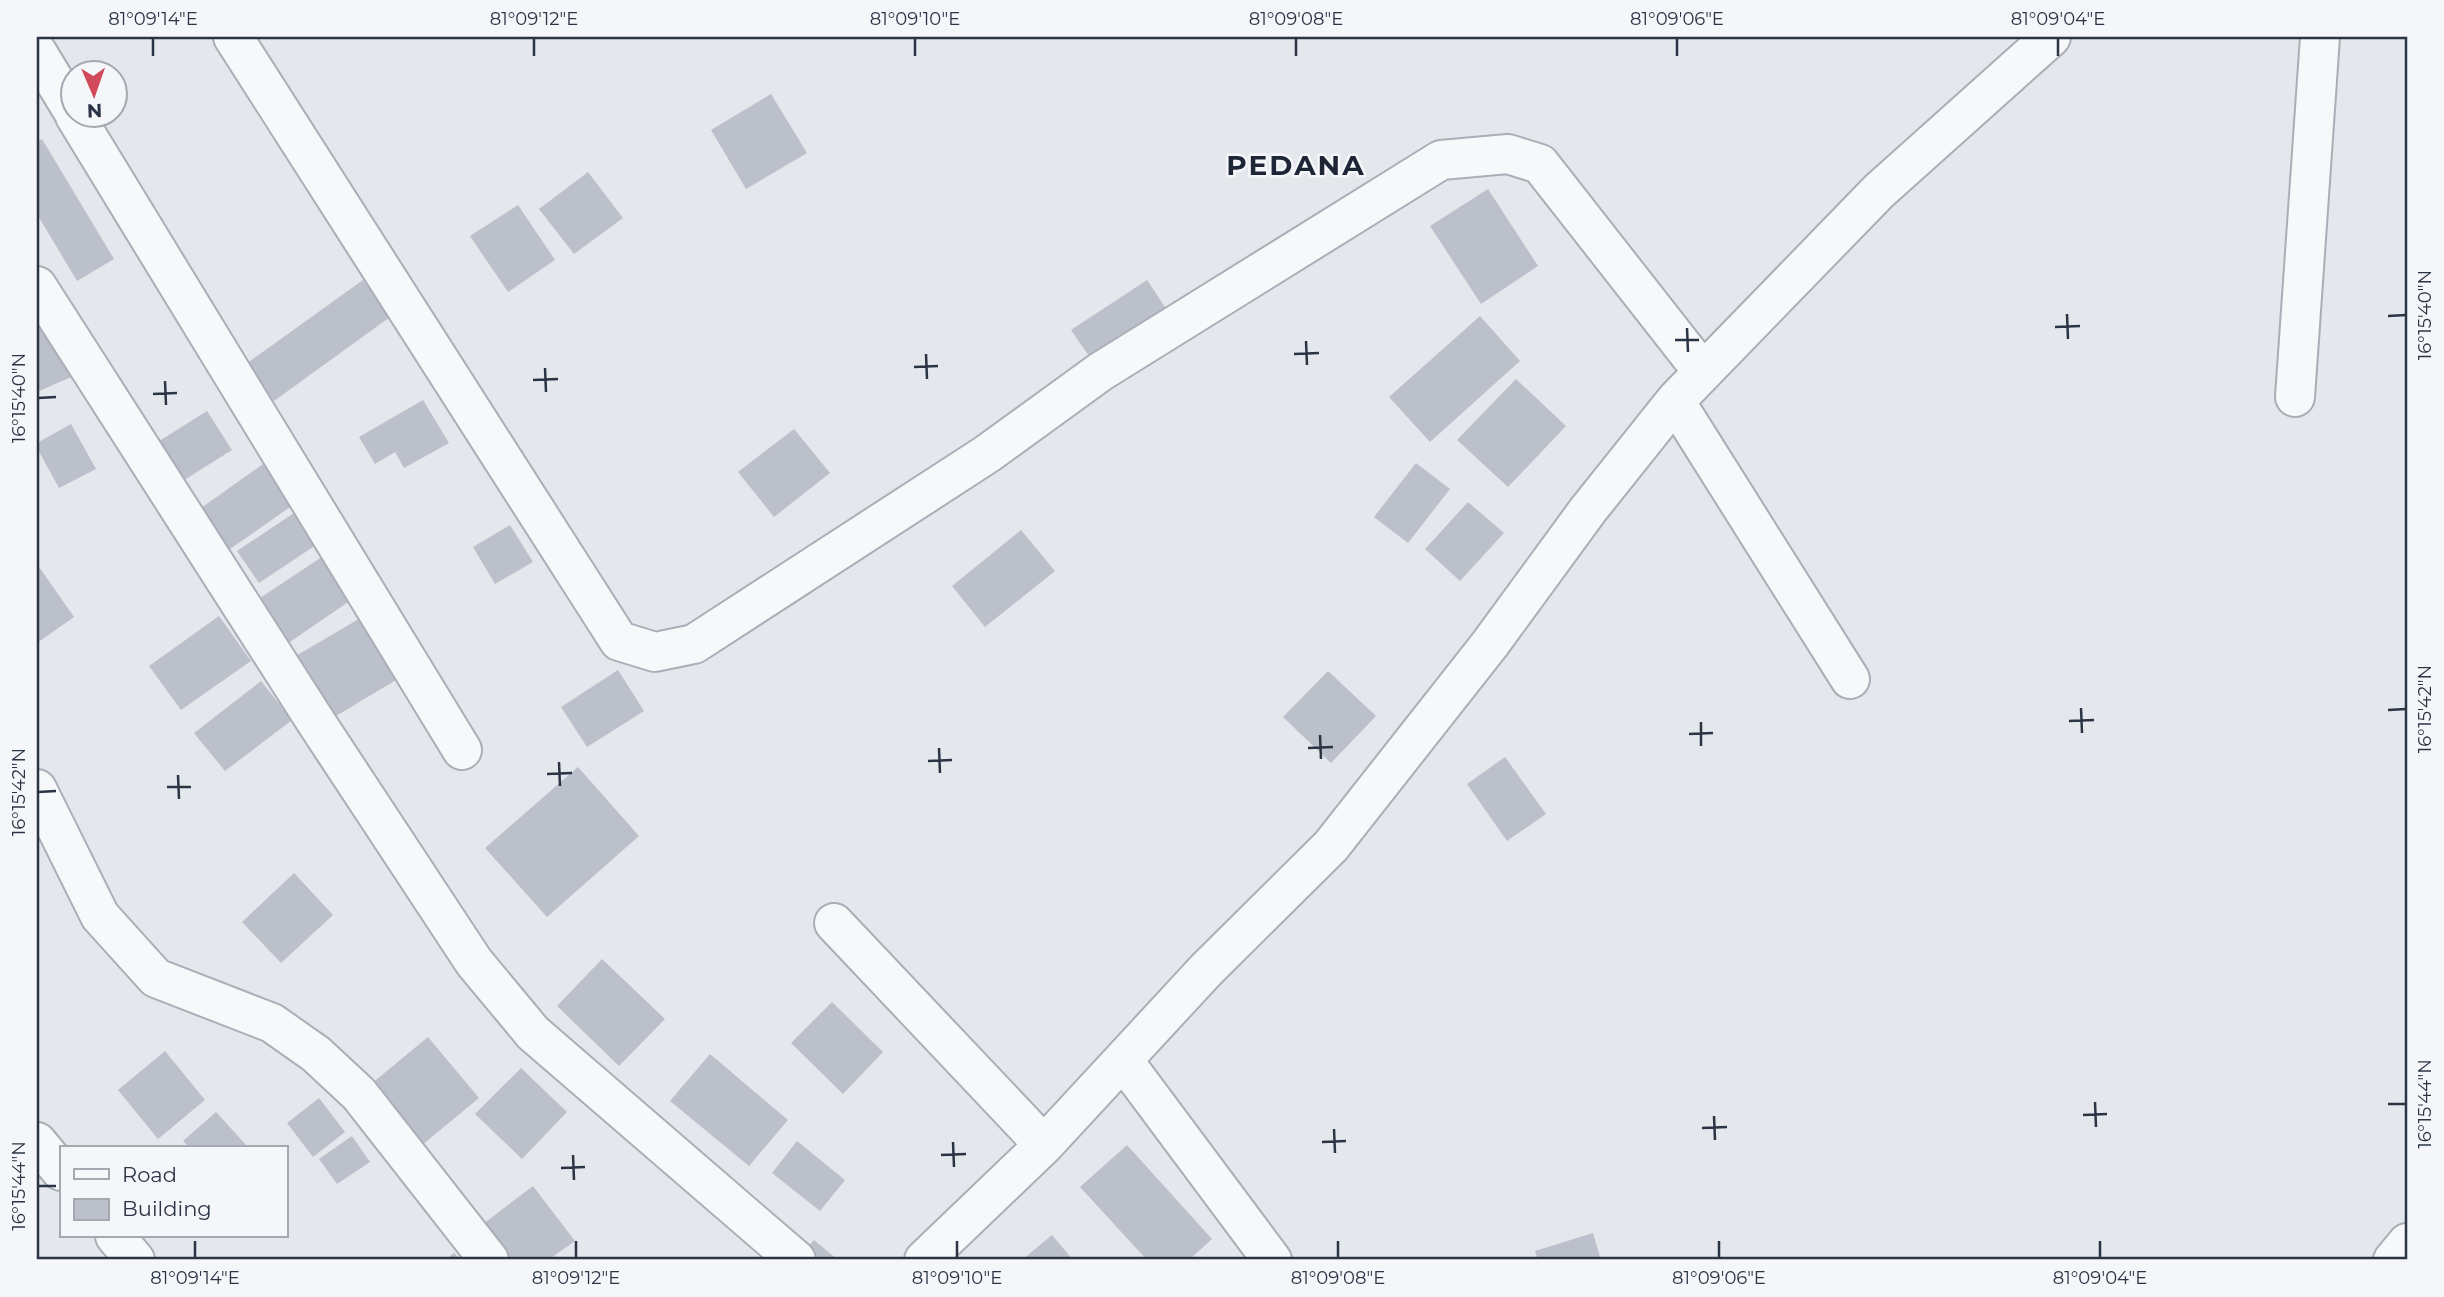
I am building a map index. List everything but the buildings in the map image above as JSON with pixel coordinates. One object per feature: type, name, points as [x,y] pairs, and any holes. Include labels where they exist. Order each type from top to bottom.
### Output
[{"type":"street","points":[[233,37],[619,641],[656,652],[694,644],[987,454],[1100,372],[1441,160],[1508,154],[1539,164],[1703,372]]},
{"type":"street","points":[[924,1260],[1044,1145],[1206,970],[1331,846],[1490,644],[1588,510],[1675,401],[1879,191],[2051,37]]},
{"type":"street","points":[[2295,397],[2320,37]]},
{"type":"street","points":[[37,52],[60,91]]},
{"type":"street","points":[[84,130],[462,750]]},
{"type":"street","points":[[37,286],[316,722],[474,962],[533,1033],[796,1260]]},
{"type":"street","points":[[1675,401],[1850,678]]},
{"type":"street","points":[[37,789],[100,916],[156,978],[272,1023],[316,1054],[359,1094],[489,1260]]},
{"type":"street","points":[[834,923],[1044,1145]]},
{"type":"street","points":[[1123,1060],[1272,1260]]},
{"type":"street","points":[[37,1142],[60,1170]]},
{"type":"street","points":[[117,1238],[135,1260]]},
{"type":"street","points":[[2393,1260],[2407,1243]]},
{"type":"district","name":"PEDANA","points":[[1296,165]]}]
